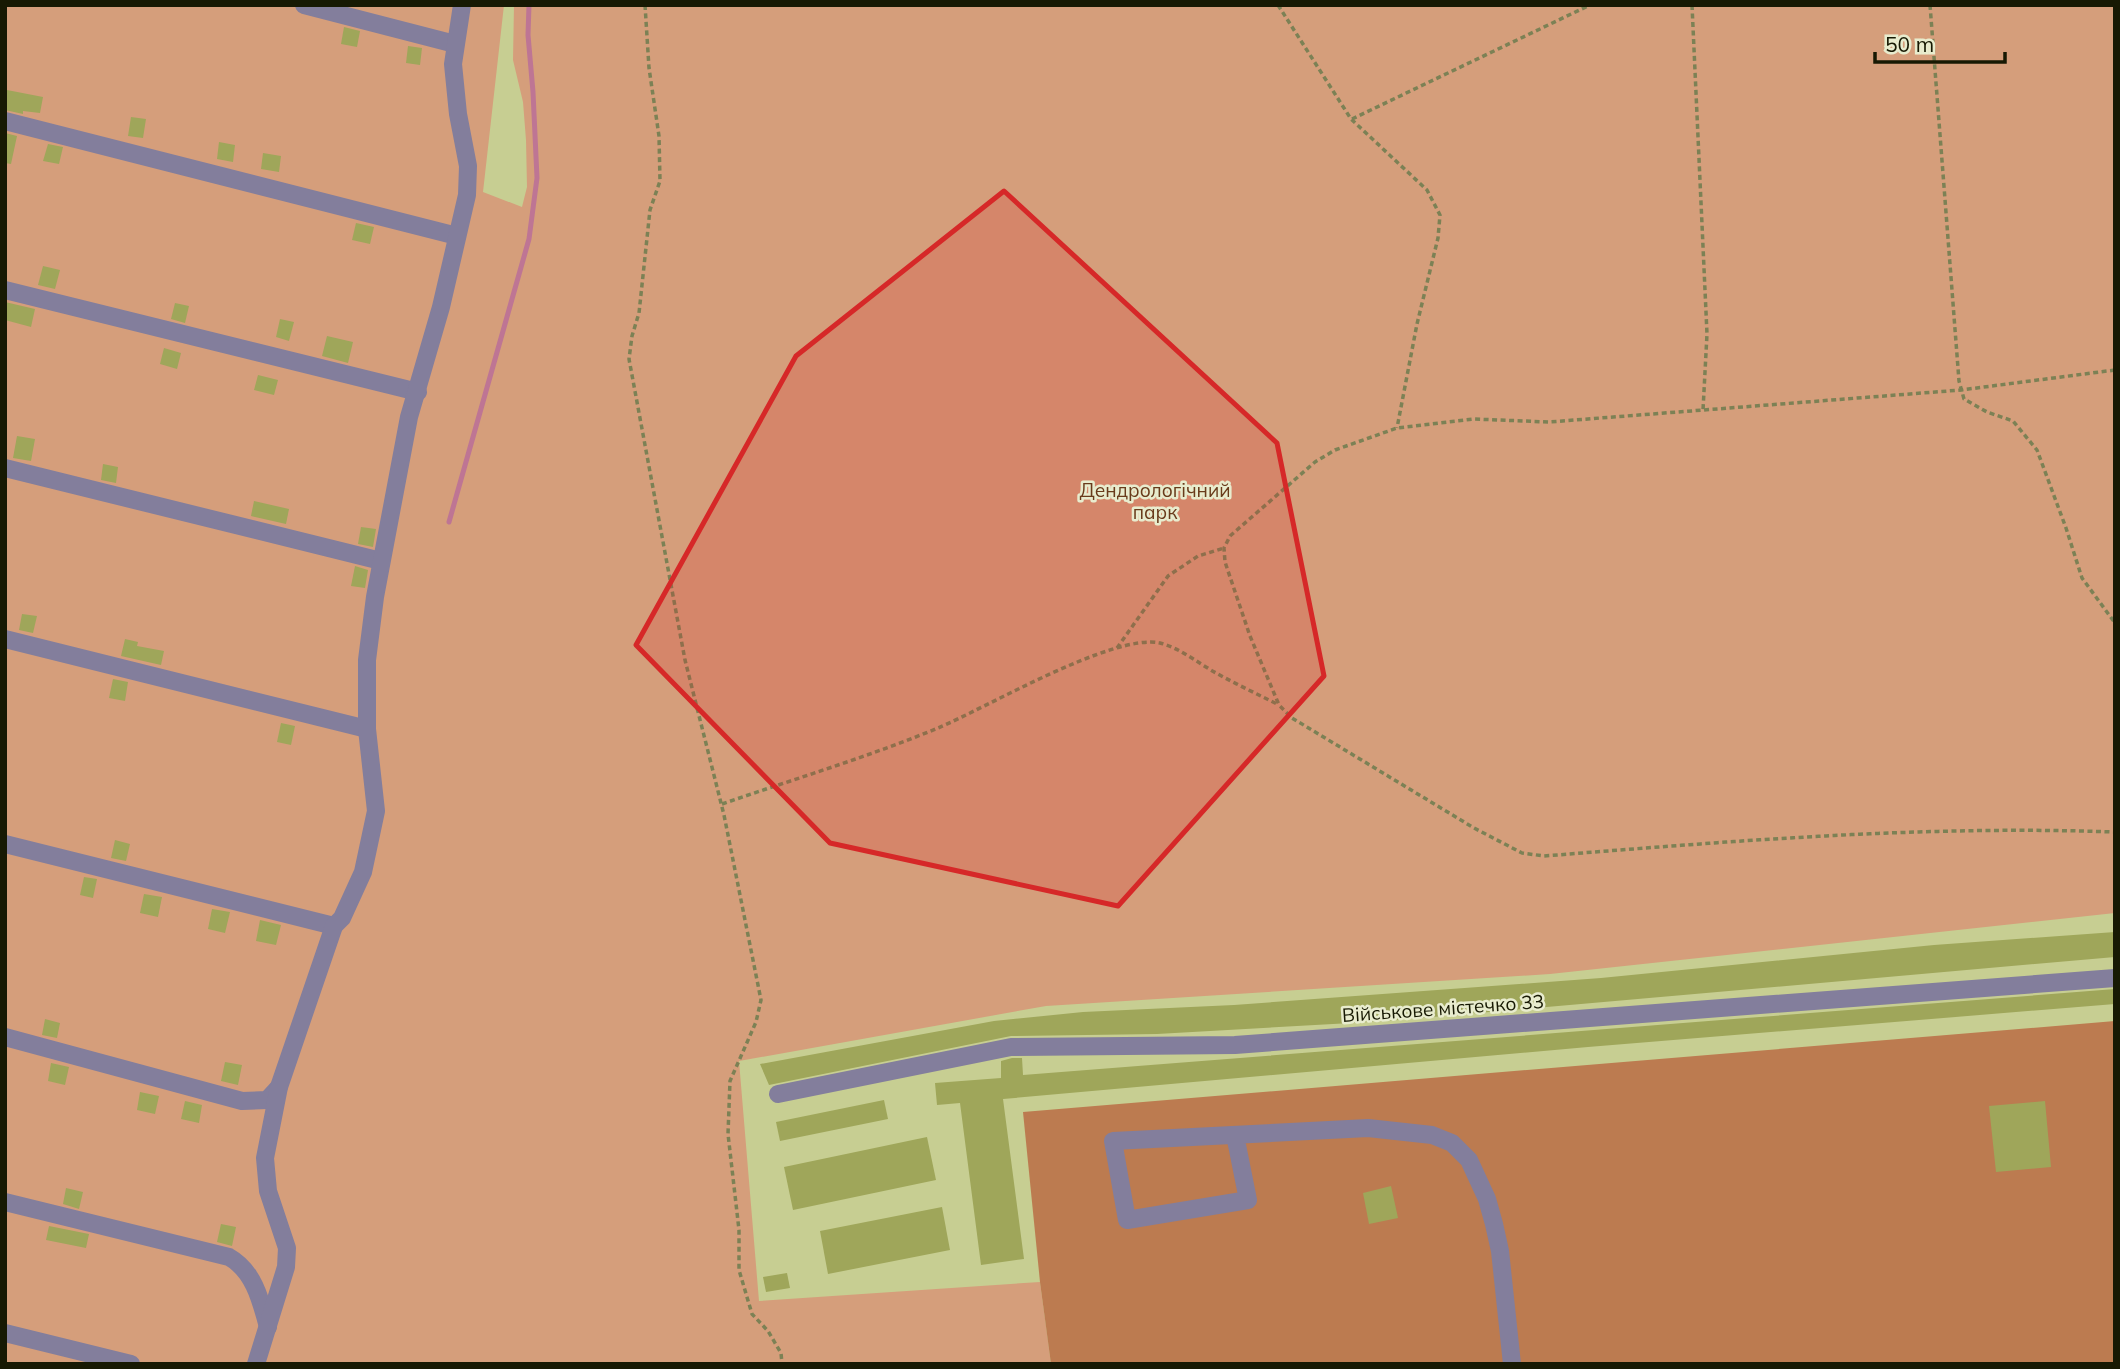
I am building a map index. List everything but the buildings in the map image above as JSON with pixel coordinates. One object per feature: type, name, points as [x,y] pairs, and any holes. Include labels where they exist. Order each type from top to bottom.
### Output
[{"type":"street","points":[[304,5],[455,44]]},
{"type":"street","points":[[256,1364],[286,1267],[287,1248],[268,1191],[265,1158],[279,1087],[334,926],[342,918],[363,872],[376,811],[367,729],[367,660],[381,561],[410,417],[442,307],[467,195],[468,166],[458,114],[453,64],[462,5]]},
{"type":"street","points":[[5,121],[457,236]]},
{"type":"street","points":[[5,290],[418,392]]},
{"type":"street","points":[[5,468],[381,561]]},
{"type":"street","points":[[5,639],[367,729]]},
{"type":"street","points":[[5,844],[334,926]]},
{"type":"street","name":"Військове містечко 33","points":[[778,1094],[1011,1047],[1235,1045],[2115,978]]},
{"type":"street","points":[[5,1037],[242,1101],[267,1100],[279,1087]]},
{"type":"street","points":[[1235,1135],[1248,1200],[1127,1220],[1113,1140],[1368,1128],[1432,1135],[1452,1143],[1469,1160],[1487,1199],[1500,1251],[1512,1364]]},
{"type":"street","points":[[5,1202],[229,1257],[239,1263],[251,1279],[261,1299],[268,1327]]},
{"type":"street","points":[[5,1333],[131,1364]]},
{"type":"path","points":[[645,5],[649,68],[659,136],[660,181],[650,210],[639,313],[629,359],[685,660],[721,805],[761,1000],[756,1022],[730,1081],[727,1134],[739,1230],[738,1270],[752,1314],[768,1331],[781,1353],[782,1364]]},
{"type":"path","points":[[1278,5],[1351,119],[1427,190],[1440,215],[1438,238],[1417,324],[1397,428]]},
{"type":"path","points":[[1351,119],[1590,5]]},
{"type":"path","points":[[1692,5],[1707,334],[1703,410]]},
{"type":"path","points":[[1930,5],[1957,367],[1961,390],[1964,399],[1987,412],[2013,421],[2037,450],[2067,528],[2082,578],[2115,623]]},
{"type":"path","points":[[1279,705],[1250,636],[1225,562],[1224,548],[1230,536],[1315,461],[1335,450],[1397,428],[1473,419],[1549,422],[1961,390],[2115,370]]},
{"type":"path","points":[[1115,650],[1168,576],[1198,555],[1224,548]]},
{"type":"path","points":[[721,805],[939,727],[1025,686],[1115,650],[1137,643],[1158,643],[1177,649],[1216,673],[1279,705],[1292,718],[1474,828],[1522,853],[1544,856],[1816,836],[2013,829],[2115,832]]},
{"type":"highlighted area","points":[[1004,191],[1277,443],[1324,676],[1118,906],[830,843],[636,645],[796,356]]},
{"type":"green space","name":"Дендрологічний парк","points":[[5,5],[504,5],[483,192],[522,207],[527,187],[526,140],[523,102],[513,60],[514,5],[2115,5],[2115,913],[1550,974],[1046,1006],[739,1061],[759,1301],[1040,1282],[1051,1364],[5,1364]]},
{"type":"shaded area","points":[[2115,1021],[2115,1364],[1051,1364],[1023,1112]]},
{"type":"waterway","points":[[449,522],[529,239],[537,178],[528,35],[529,5]]}]
